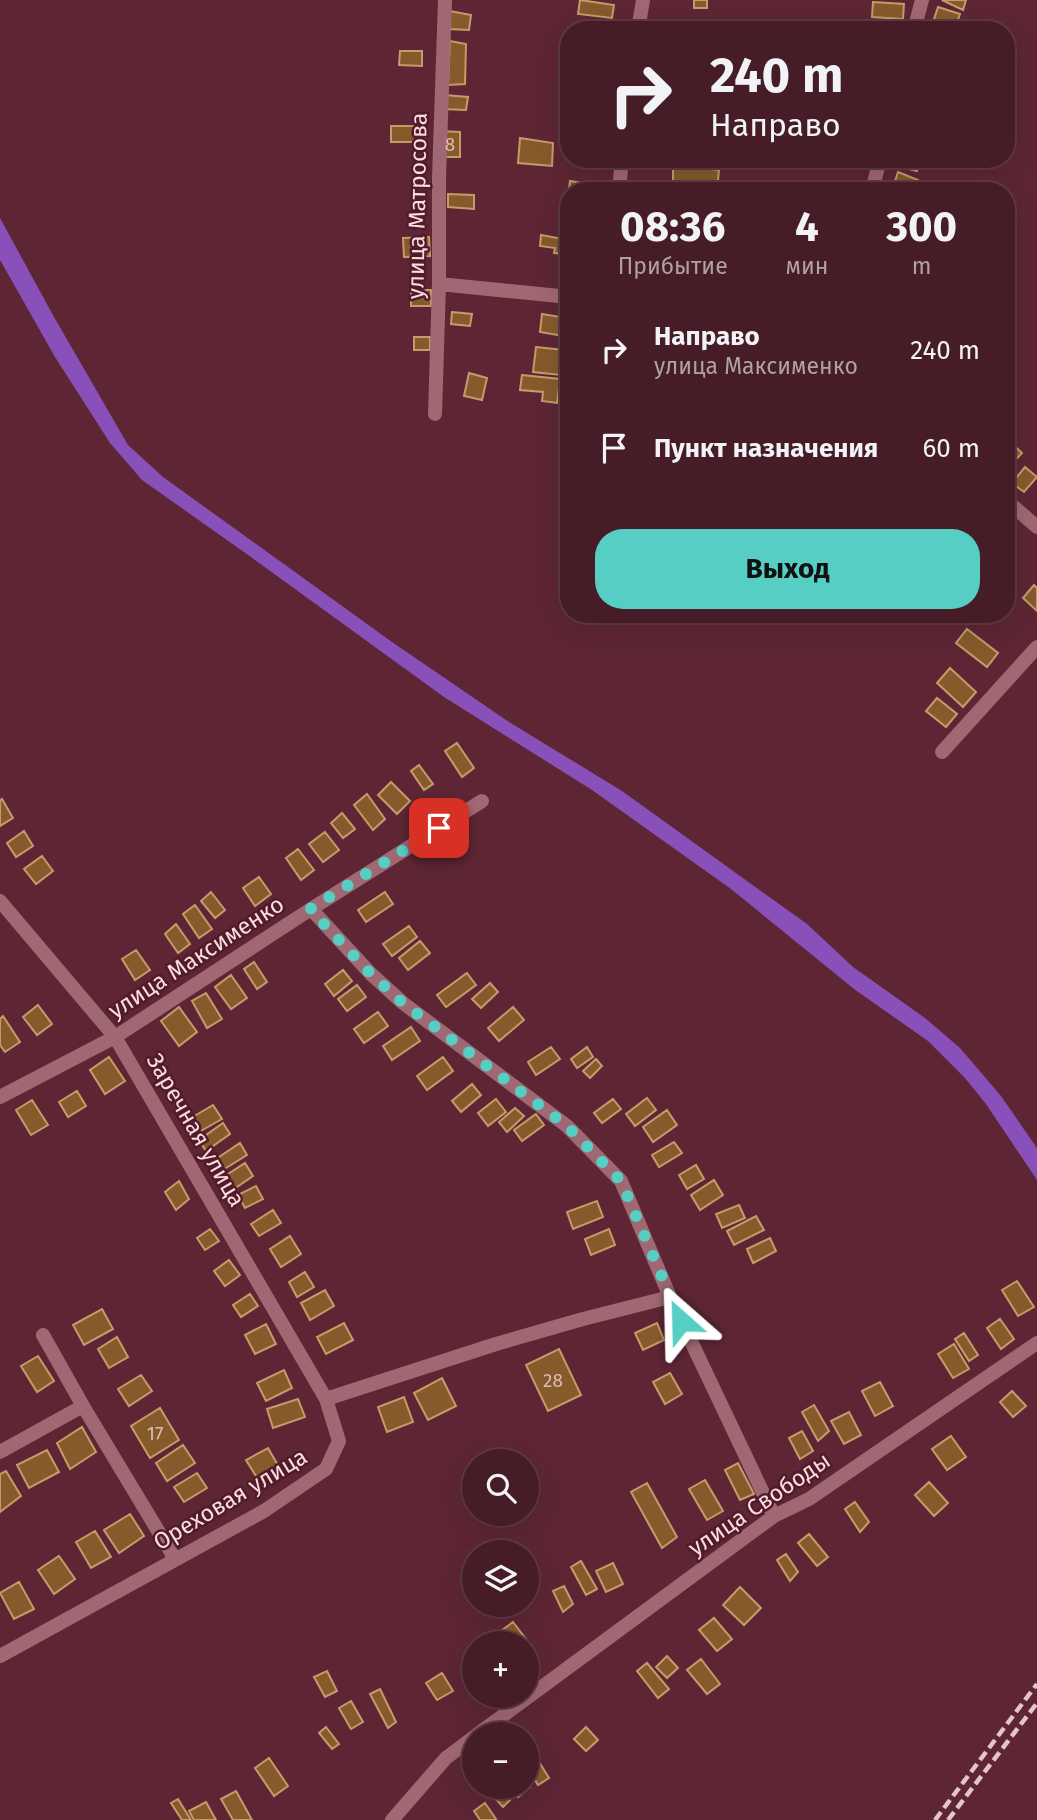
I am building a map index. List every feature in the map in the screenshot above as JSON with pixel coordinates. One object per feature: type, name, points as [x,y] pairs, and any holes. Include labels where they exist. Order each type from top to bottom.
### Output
[{"type":"street","name":"улица Матросова","points":[[435,414],[445,0]]},
{"type":"street","points":[[640,21],[643,0]]},
{"type":"street","points":[[916,21],[922,0]]},
{"type":"street","points":[[439,284],[560,296]]},
{"type":"street","points":[[1015,508],[1037,527]]},
{"type":"street","points":[[942,752],[1037,647]]},
{"type":"street","name":"улица Максименко","points":[[0,1097],[115,1037],[310,909],[482,801]]},
{"type":"street","name":"Заречная улица","points":[[0,901],[115,1037],[326,1399]]},
{"type":"street","points":[[310,909],[371,974],[403,1003],[567,1126],[621,1181],[670,1297],[774,1516]]},
{"type":"street","points":[[326,1399],[496,1344],[670,1297]]},
{"type":"street","points":[[43,1335],[175,1559]]},
{"type":"street","name":"улица Свободы","points":[[495,1722],[774,1516],[809,1499],[1037,1343]]},
{"type":"street","name":"Ореховая улица","points":[[0,1656],[264,1511],[326,1469],[339,1441],[326,1399]]},
{"type":"street","points":[[0,1452],[83,1406]]},
{"type":"street","name":"улица Свободы","points":[[392,1820],[446,1758],[462,1746]]},
{"type":"shaded area","points":[[0,218],[128,445],[163,477],[392,642],[509,722],[622,791],[807,924],[853,967],[925,1018],[960,1048],[1001,1096],[1037,1148],[1037,1180],[986,1104],[965,1078],[928,1041],[854,989],[731,889],[592,790],[444,697],[142,480],[110,443],[55,357],[0,260]]},
{"type":"building","points":[[580,0],[614,5],[612,18],[578,14]]},
{"type":"building","points":[[694,0],[707,0],[707,8],[694,8]]},
{"type":"building","points":[[942,0],[966,0],[963,10]]},
{"type":"building","points":[[873,2],[904,4],[903,19],[872,17]]},
{"type":"building","points":[[938,7],[960,14],[958,21],[934,19]]},
{"type":"building","points":[[450,11],[471,15],[469,30],[448,29]]},
{"type":"building","points":[[450,41],[466,44],[465,84],[448,85]]},
{"type":"building","points":[[400,51],[422,51],[422,66],[399,65]]},
{"type":"building","points":[[444,95],[468,97],[466,110],[442,109]]},
{"type":"building","points":[[391,126],[425,126],[425,142],[391,142]]},
{"type":"building","points":[[440,131],[460,132],[460,157],[439,157]]},
{"type":"building","points":[[520,138],[553,143],[552,166],[518,163]]},
{"type":"building","points":[[673,168],[719,170],[718,182],[673,182]]},
{"type":"building","points":[[898,172],[918,180],[917,182],[895,182]]},
{"type":"building","points":[[448,194],[474,195],[474,209],[448,207]]},
{"type":"building","points":[[541,235],[560,238],[560,254],[554,253],[555,248],[540,246]]},
{"type":"building","points":[[429,237],[430,256],[404,257],[403,238]]},
{"type":"building","points":[[411,290],[431,290],[431,306],[411,306]]},
{"type":"building","points":[[452,312],[472,314],[470,326],[451,324]]},
{"type":"building","points":[[542,314],[560,317],[560,335],[540,332]]},
{"type":"building","points":[[414,337],[430,337],[430,350],[414,350]]},
{"type":"building","points":[[536,347],[560,350],[560,375],[533,372]]},
{"type":"building","points":[[469,373],[487,378],[482,400],[464,396]]},
{"type":"building","points":[[522,375],[560,379],[557,403],[542,401],[543,392],[520,390]]},
{"type":"building","points":[[1015,446],[1022,453],[1015,460]]},
{"type":"building","points":[[1025,467],[1037,477],[1024,492],[1015,485],[1015,479]]},
{"type":"building","points":[[1034,585],[1037,588],[1037,611],[1023,598]]},
{"type":"building","points":[[967,629],[998,653],[987,667],[956,643]]},
{"type":"building","points":[[950,668],[976,692],[963,707],[937,683]]},
{"type":"building","points":[[937,698],[957,714],[946,727],[926,711]]},
{"type":"building","points":[[457,743],[474,768],[462,777],[445,751]]},
{"type":"building","points":[[419,765],[433,784],[424,790],[411,771]]},
{"type":"building","points":[[391,782],[410,801],[397,814],[378,795]]},
{"type":"building","points":[[367,794],[385,819],[373,830],[354,805]]},
{"type":"building","points":[[2,799],[13,818],[0,826],[0,801]]},
{"type":"building","points":[[342,813],[355,829],[343,838],[331,823]]},
{"type":"building","points":[[24,831],[33,846],[16,857],[7,843]]},
{"type":"building","points":[[325,832],[339,850],[323,862],[309,844]]},
{"type":"building","points":[[298,849],[314,870],[301,880],[286,858]]},
{"type":"building","points":[[42,856],[53,871],[36,884],[24,869]]},
{"type":"building","points":[[259,877],[271,894],[255,906],[243,888]]},
{"type":"building","points":[[211,892],[225,910],[215,918],[201,901]]},
{"type":"building","points":[[385,892],[393,904],[366,922],[358,910]]},
{"type":"building","points":[[195,905],[212,929],[199,938],[183,914]]},
{"type":"building","points":[[176,924],[190,944],[178,953],[165,934]]},
{"type":"building","points":[[409,926],[417,937],[392,956],[383,944]]},
{"type":"building","points":[[420,941],[430,953],[408,970],[399,958]]},
{"type":"building","points":[[136,950],[150,970],[135,980],[122,959]]},
{"type":"building","points":[[254,962],[267,982],[257,989],[244,969]]},
{"type":"building","points":[[343,970],[352,981],[334,996],[325,984]]},
{"type":"building","points":[[467,973],[476,985],[446,1007],[437,995]]},
{"type":"building","points":[[231,975],[247,998],[231,1009],[215,987]]},
{"type":"building","points":[[490,983],[498,992],[481,1008],[472,999]]},
{"type":"building","points":[[357,985],[366,997],[347,1011],[338,999]]},
{"type":"building","points":[[206,993],[222,1019],[207,1028],[192,1001]]},
{"type":"building","points":[[38,1005],[52,1024],[37,1035],[23,1017]]},
{"type":"building","points":[[179,1007],[197,1032],[179,1046],[161,1021]]},
{"type":"building","points":[[513,1007],[524,1020],[499,1041],[488,1028]]},
{"type":"building","points":[[378,1012],[388,1026],[364,1043],[354,1029]]},
{"type":"building","points":[[3,1016],[20,1042],[5,1052],[0,1045],[0,1019]]},
{"type":"building","points":[[411,1027],[420,1041],[392,1060],[383,1046]]},
{"type":"building","points":[[551,1047],[560,1059],[536,1075],[528,1062]]},
{"type":"building","points":[[587,1047],[593,1057],[577,1068],[571,1059]]},
{"type":"building","points":[[109,1057],[125,1081],[105,1094],[90,1070]]},
{"type":"building","points":[[443,1057],[453,1071],[427,1090],[417,1076]]},
{"type":"building","points":[[596,1059],[602,1066],[590,1078],[583,1071]]},
{"type":"building","points":[[472,1084],[481,1095],[461,1112],[452,1101]]},
{"type":"building","points":[[77,1091],[86,1106],[68,1117],[59,1102]]},
{"type":"building","points":[[647,1098],[656,1110],[635,1126],[626,1114]]},
{"type":"building","points":[[496,1099],[506,1112],[488,1126],[478,1113]]},
{"type":"building","points":[[613,1099],[621,1109],[602,1123],[594,1113]]},
{"type":"building","points":[[32,1100],[48,1125],[31,1135],[16,1110]]},
{"type":"building","points":[[213,1105],[222,1119],[199,1132],[191,1118]]},
{"type":"building","points":[[515,1108],[524,1116],[507,1132],[499,1122]]},
{"type":"building","points":[[667,1110],[677,1125],[653,1142],[643,1127]]},
{"type":"building","points":[[536,1114],[544,1125],[522,1141],[514,1130]]},
{"type":"building","points":[[223,1123],[230,1134],[206,1151],[199,1140]]},
{"type":"building","points":[[674,1142],[682,1153],[659,1167],[652,1155]]},
{"type":"building","points":[[240,1143],[247,1155],[223,1170],[216,1159]]},
{"type":"building","points":[[245,1163],[253,1176],[231,1191],[222,1178]]},
{"type":"building","points":[[696,1165],[704,1179],[687,1189],[679,1175]]},
{"type":"building","points":[[714,1180],[723,1195],[700,1210],[691,1195]]},
{"type":"building","points":[[179,1181],[189,1199],[176,1210],[165,1192]]},
{"type":"building","points":[[256,1186],[263,1199],[245,1208],[238,1195]]},
{"type":"building","points":[[597,1201],[603,1217],[573,1229],[567,1212]]},
{"type":"building","points":[[739,1205],[745,1218],[722,1228],[716,1214]]},
{"type":"building","points":[[273,1210],[281,1223],[259,1236],[251,1224]]},
{"type":"building","points":[[756,1216],[764,1230],[734,1245],[727,1231]]},
{"type":"building","points":[[210,1229],[219,1241],[205,1250],[197,1238]]},
{"type":"building","points":[[609,1229],[615,1245],[591,1255],[585,1239]]},
{"type":"building","points":[[290,1236],[301,1254],[281,1267],[270,1249]]},
{"type":"building","points":[[770,1238],[776,1251],[753,1263],[747,1249]]},
{"type":"building","points":[[229,1260],[240,1275],[225,1286],[214,1271]]},
{"type":"building","points":[[305,1272],[314,1287],[297,1297],[289,1282]]},
{"type":"building","points":[[1017,1281],[1034,1307],[1018,1316],[1002,1290]]},
{"type":"building","points":[[325,1290],[334,1306],[310,1320],[301,1303]]},
{"type":"building","points":[[250,1294],[258,1306],[241,1317],[233,1305]]},
{"type":"building","points":[[102,1309],[113,1329],[84,1345],[73,1325]]},
{"type":"building","points":[[1000,1319],[1014,1339],[1001,1349],[987,1328]]},
{"type":"building","points":[[344,1323],[353,1340],[326,1354],[317,1337]]},
{"type":"building","points":[[657,1323],[664,1340],[643,1350],[635,1333]]},
{"type":"building","points":[[266,1324],[276,1344],[255,1354],[245,1335]]},
{"type":"building","points":[[964,1333],[978,1355],[969,1361],[955,1339]]},
{"type":"building","points":[[117,1337],[128,1357],[109,1368],[98,1349]]},
{"type":"building","points":[[954,1344],[969,1369],[953,1378],[938,1354]]},
{"type":"building","points":[[559,1349],[581,1395],[548,1411],[526,1365]]},
{"type":"building","points":[[38,1356],[54,1381],[37,1392],[21,1366]]},
{"type":"building","points":[[284,1370],[292,1388],[266,1401],[257,1383]]},
{"type":"building","points":[[670,1373],[682,1394],[665,1404],[653,1382]]},
{"type":"building","points":[[141,1375],[152,1391],[129,1406],[118,1389]]},
{"type":"building","points":[[442,1378],[456,1406],[428,1420],[414,1393]]},
{"type":"building","points":[[880,1382],[893,1406],[875,1416],[862,1391]]},
{"type":"building","points":[[1012,1391],[1026,1406],[1013,1417],[1000,1402]]},
{"type":"building","points":[[404,1397],[413,1422],[387,1432],[378,1407]]},
{"type":"building","points":[[298,1399],[305,1417],[273,1428],[267,1409]]},
{"type":"building","points":[[814,1405],[829,1431],[818,1441],[802,1412]]},
{"type":"building","points":[[160,1408],[179,1440],[150,1458],[131,1426]]},
{"type":"building","points":[[849,1412],[861,1435],[844,1444],[831,1421]]},
{"type":"building","points":[[82,1427],[96,1452],[70,1469],[57,1443]]},
{"type":"building","points":[[802,1431],[813,1451],[800,1459],[789,1438]]},
{"type":"building","points":[[951,1436],[966,1457],[947,1470],[932,1449]]},
{"type":"building","points":[[183,1445],[195,1463],[167,1481],[156,1463]]},
{"type":"building","points":[[268,1448],[280,1469],[259,1481],[246,1460]]},
{"type":"building","points":[[47,1450],[59,1472],[29,1488],[17,1465]]},
{"type":"building","points":[[738,1463],[754,1494],[740,1500],[725,1470]]},
{"type":"building","points":[[6,1471],[21,1496],[0,1512],[0,1474]]},
{"type":"building","points":[[197,1473],[207,1488],[184,1502],[174,1487]]},
{"type":"building","points":[[705,1480],[723,1511],[707,1520],[689,1489]]},
{"type":"building","points":[[929,1482],[948,1503],[934,1516],[915,1495]]},
{"type":"building","points":[[647,1483],[677,1537],[662,1548],[631,1492]]},
{"type":"building","points":[[855,1502],[869,1522],[860,1532],[845,1509]]},
{"type":"building","points":[[130,1514],[144,1536],[119,1553],[104,1530]]},
{"type":"building","points":[[95,1531],[111,1557],[91,1568],[76,1542]]},
{"type":"building","points":[[809,1534],[828,1557],[817,1566],[798,1543]]},
{"type":"building","points":[[786,1554],[798,1572],[790,1581],[777,1560]]},
{"type":"building","points":[[59,1556],[75,1579],[54,1594],[38,1570]]},
{"type":"building","points":[[581,1561],[597,1589],[586,1595],[571,1567]]},
{"type":"building","points":[[613,1563],[623,1584],[606,1592],[596,1571]]},
{"type":"building","points":[[19,1582],[34,1609],[14,1619],[0,1593]]},
{"type":"building","points":[[564,1586],[573,1604],[563,1612],[553,1591]]},
{"type":"building","points":[[740,1587],[761,1608],[744,1625],[723,1605]]},
{"type":"building","points":[[714,1618],[732,1639],[717,1651],[699,1630]]},
{"type":"building","points":[[513,1622],[520,1631],[501,1631]]},
{"type":"building","points":[[667,1656],[678,1668],[667,1678],[656,1667]]},
{"type":"building","points":[[701,1659],[720,1684],[707,1694],[687,1670]]},
{"type":"building","points":[[647,1663],[669,1689],[658,1698],[637,1671]]},
{"type":"building","points":[[327,1671],[337,1691],[325,1697],[314,1677]]},
{"type":"building","points":[[442,1673],[453,1691],[437,1700],[426,1683]]},
{"type":"building","points":[[380,1689],[396,1722],[388,1728],[370,1694]]},
{"type":"building","points":[[351,1701],[363,1722],[351,1729],[339,1708]]},
{"type":"building","points":[[326,1727],[339,1744],[332,1749],[319,1733]]},
{"type":"building","points":[[586,1727],[598,1740],[586,1751],[574,1739]]},
{"type":"building","points":[[269,1758],[288,1786],[274,1796],[255,1768]]},
{"type":"building","points":[[539,1762],[549,1778],[539,1784]]},
{"type":"building","points":[[236,1791],[252,1820],[233,1820],[221,1799]]},
{"type":"building","points":[[178,1799],[191,1820],[182,1820],[171,1803]]},
{"type":"building","points":[[496,1799],[511,1799],[503,1807]]},
{"type":"building","points":[[206,1802],[216,1820],[194,1820],[189,1811]]},
{"type":"building","points":[[485,1803],[496,1819],[480,1820],[474,1811]]},
{"type":"railway","points":[[935,1820],[1037,1684]]},
{"type":"railway","points":[[948,1820],[1037,1703]]},
{"type":"route","points":[[439,828],[310,909],[371,974],[403,1003],[567,1126],[621,1181],[681,1321]]}]
